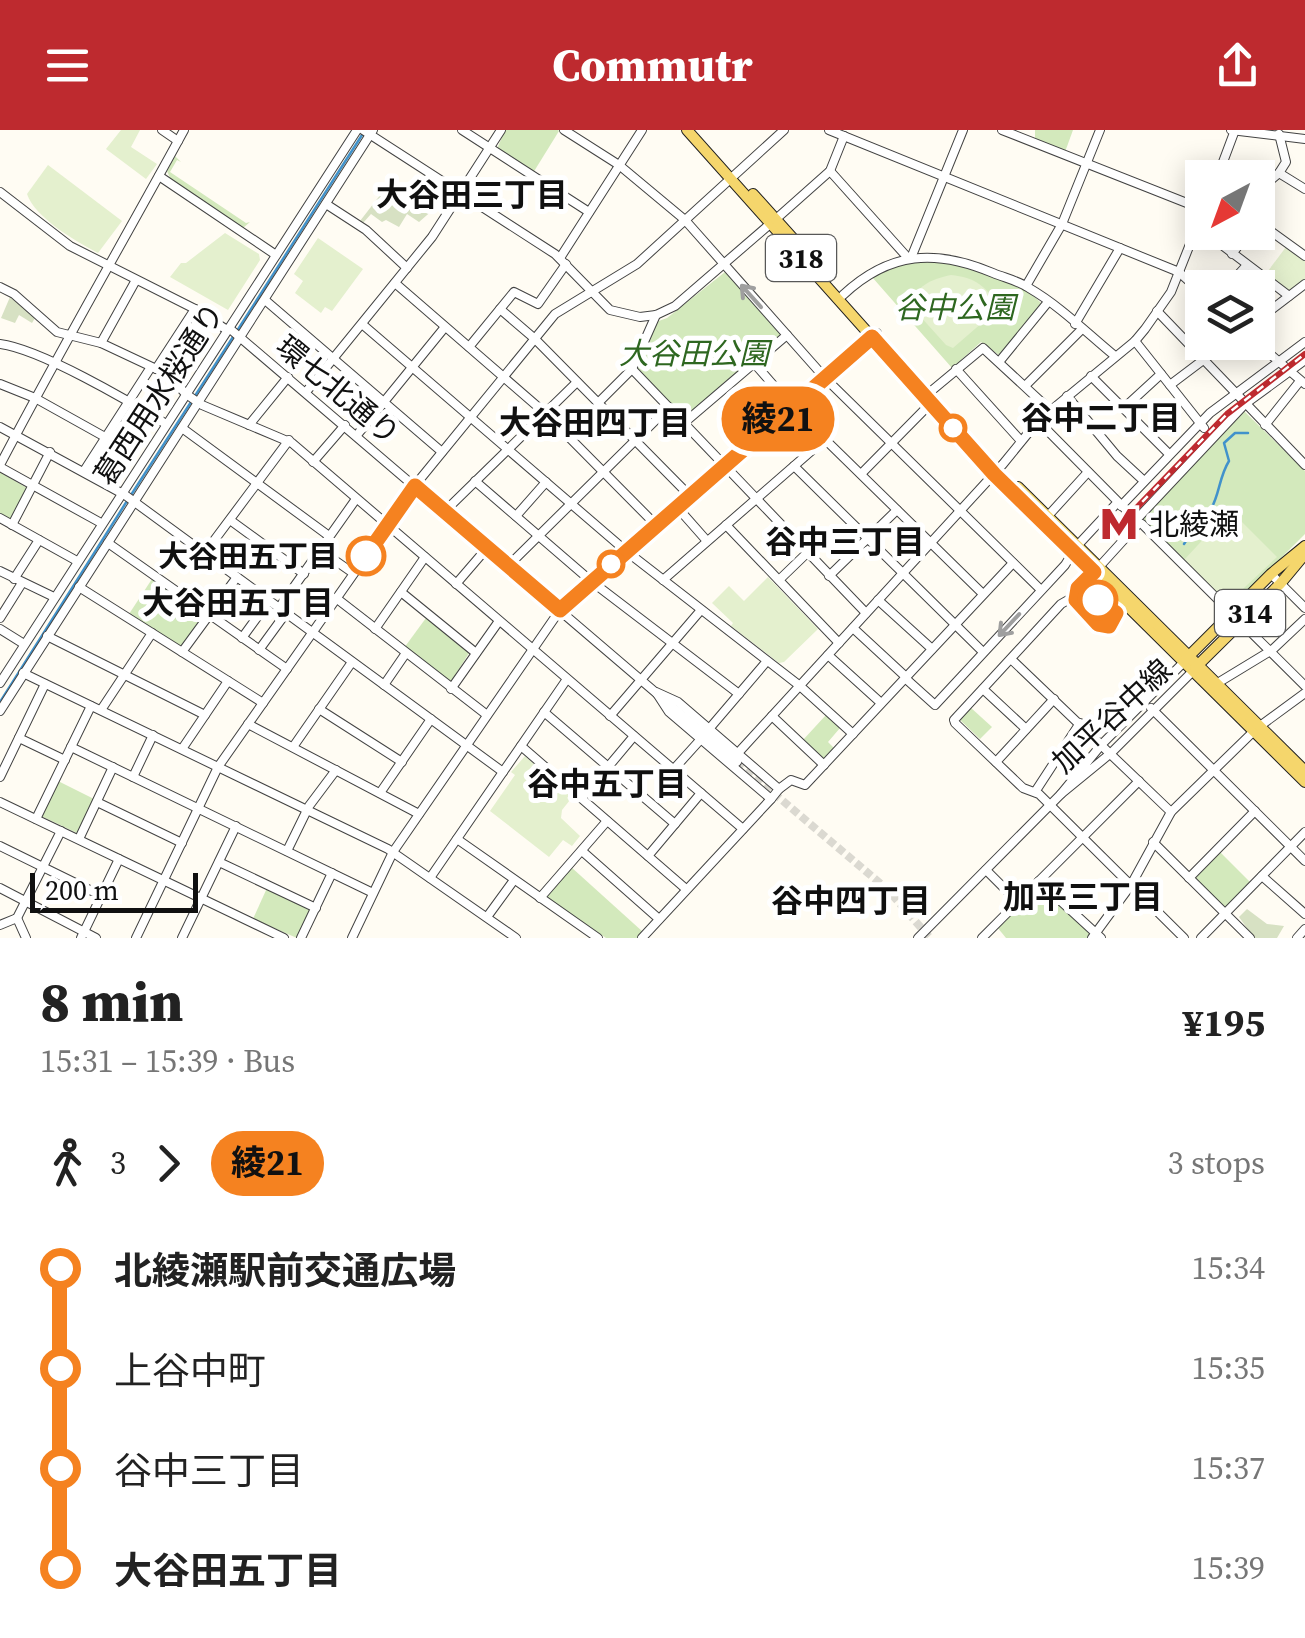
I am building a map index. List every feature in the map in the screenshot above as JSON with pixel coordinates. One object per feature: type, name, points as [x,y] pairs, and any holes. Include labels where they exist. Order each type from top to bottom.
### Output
[{"type":"main road","name":"318","points":[[687,130],[997,471],[1305,771]]},
{"type":"main road","name":"318","points":[[696,130],[733,177]]},
{"type":"main road","name":"318","points":[[773,222],[843,295],[874,335]]},
{"type":"main road","name":"318","points":[[997,471],[1047,516],[1075,549],[1099,567],[1191,664],[1216,684],[1305,782]]},
{"type":"main road","name":"314","points":[[1236,618],[1280,584],[1305,550]]},
{"type":"main road","name":"314","points":[[1191,664],[1236,618],[1271,574],[1305,550]]},
{"type":"street","points":[[162,130],[178,141]]},
{"type":"street","points":[[102,524],[0,466],[106,265],[184,130]]},
{"type":"street","points":[[462,130],[589,212]]},
{"type":"street","points":[[306,392],[407,268],[501,130]]},
{"type":"street","points":[[469,347],[514,292],[538,304],[589,212],[642,130]]},
{"type":"street","points":[[136,938],[218,768],[415,486],[470,417],[555,314],[637,264],[784,130]]},
{"type":"street","points":[[829,130],[1179,272],[1185,278]]},
{"type":"street","points":[[910,258],[962,130]]},
{"type":"street","points":[[1002,130],[1185,204]]},
{"type":"street","points":[[1026,286],[1062,224],[1100,130]]},
{"type":"street","points":[[1223,160],[1233,130],[1279,132],[1305,138]]},
{"type":"street","points":[[0,711],[19,670],[48,636],[80,587],[108,543],[129,497],[151,463],[182,428],[193,399],[234,332],[264,300],[326,204],[366,131],[563,261],[610,310],[656,316],[724,266],[830,171],[844,136]]},
{"type":"street","name":"葛西用水桜通り","points":[[0,683],[19,670],[24,644],[77,561],[102,524],[129,497],[151,463],[166,424],[193,399],[276,255],[366,131]]},
{"type":"street","points":[[569,131],[619,165],[685,220],[825,378],[1041,590]]},
{"type":"street","points":[[1275,176],[1286,162],[1279,132]]},
{"type":"street","points":[[830,171],[910,258]]},
{"type":"street","points":[[1279,173],[1305,190]]},
{"type":"street","points":[[159,176],[276,255]]},
{"type":"street","name":"環七北通り","points":[[0,192],[70,246],[234,332],[738,758]]},
{"type":"street","points":[[326,204],[366,230],[407,268]]},
{"type":"street","points":[[1275,234],[1304,255]]},
{"type":"street","points":[[1024,386],[1078,326],[1120,248]]},
{"type":"street","points":[[738,758],[1038,421],[1135,341],[1171,292],[1189,250]]},
{"type":"street","points":[[1227,250],[1289,296]]},
{"type":"street","points":[[1232,254],[1235,250]]},
{"type":"street","points":[[843,295],[874,272],[910,258],[952,258],[1026,286],[1115,356]]},
{"type":"street","points":[[1242,270],[1247,264]]},
{"type":"street","points":[[101,343],[136,280]]},
{"type":"street","points":[[395,284],[545,413],[656,525]]},
{"type":"street","points":[[1275,307],[1305,284]]},
{"type":"street","points":[[0,288],[14,294],[57,332],[101,343],[166,374],[193,399],[288,440],[743,830]]},
{"type":"street","points":[[264,300],[442,452]]},
{"type":"street","points":[[998,362],[1048,302]]},
{"type":"street","points":[[84,471],[195,309]]},
{"type":"street","points":[[500,309],[535,339],[690,496]]},
{"type":"street","points":[[1157,311],[1185,340]]},
{"type":"street","points":[[598,403],[632,369],[656,316]]},
{"type":"street","points":[[362,324],[626,551],[800,686],[853,734]]},
{"type":"street","points":[[357,435],[445,327]]},
{"type":"street","points":[[684,424],[786,335]]},
{"type":"street","points":[[352,938],[393,852],[560,610],[874,335]]},
{"type":"street","points":[[1135,341],[1202,425]]},
{"type":"street","points":[[1122,505],[1235,392],[1305,342]]},
{"type":"street","points":[[0,344],[56,364],[166,424]]},
{"type":"street","points":[[861,474],[980,347],[1050,410]]},
{"type":"street","points":[[1170,385],[1204,360],[1305,465]]},
{"type":"street","points":[[1099,567],[1245,404],[1305,360]]},
{"type":"street","points":[[1264,425],[1302,382],[1276,361]]},
{"type":"street","points":[[754,363],[792,406],[983,594]]},
{"type":"street","points":[[632,369],[866,614]]},
{"type":"street","points":[[956,369],[1022,442]]},
{"type":"street","points":[[1124,408],[1162,374]]},
{"type":"street","points":[[249,424],[288,376]]},
{"type":"street","points":[[1091,376],[1169,454]]},
{"type":"street","points":[[444,511],[577,382]]},
{"type":"street","points":[[0,384],[36,398],[106,437]]},
{"type":"street","points":[[1066,396],[1144,481]]},
{"type":"street","points":[[508,566],[669,407]]},
{"type":"street","points":[[1038,421],[1305,689],[1257,728],[1171,812],[1097,937],[1039,881]]},
{"type":"street","points":[[314,462],[345,425]]},
{"type":"street","points":[[853,628],[934,706],[1075,549],[1202,425]]},
{"type":"street","points":[[0,426],[129,497],[503,772]]},
{"type":"street","points":[[182,428],[330,536]]},
{"type":"street","points":[[663,580],[825,439]]},
{"type":"street","points":[[204,554],[288,440]]},
{"type":"street","points":[[12,525],[50,452]]},
{"type":"street","points":[[794,466],[983,652]]},
{"type":"street","points":[[1047,516],[1088,472]]},
{"type":"street","points":[[475,481],[592,581],[739,694]]},
{"type":"street","points":[[516,516],[546,482]]},
{"type":"street","points":[[259,650],[356,498]]},
{"type":"street","points":[[678,507],[708,542]]},
{"type":"street","points":[[830,576],[897,510]]},
{"type":"street","points":[[0,518],[77,561]]},
{"type":"street","points":[[230,520],[304,574]]},
{"type":"street","points":[[726,525],[839,643]]},
{"type":"street","points":[[0,618],[39,540]]},
{"type":"street","points":[[108,543],[287,670]]},
{"type":"street","points":[[456,584],[487,548]]},
{"type":"street","points":[[320,550],[353,574]]},
{"type":"street","points":[[86,552],[98,559]]},
{"type":"street","points":[[779,580],[808,553]]},
{"type":"street","points":[[376,629],[425,558]]},
{"type":"street","points":[[642,938],[779,789],[791,780],[804,786],[1013,563]]},
{"type":"street","points":[[1,572],[54,598]]},
{"type":"street","points":[[1271,574],[1305,608]]},
{"type":"street","points":[[182,652],[237,577]]},
{"type":"street","points":[[80,587],[263,703]]},
{"type":"street","points":[[401,592],[476,654]]},
{"type":"street","points":[[1075,596],[1061,604],[954,720],[955,724],[1024,788],[1050,806],[1184,938]]},
{"type":"street","points":[[336,598],[487,715]]},
{"type":"street","points":[[878,600],[932,649]]},
{"type":"street","points":[[242,638],[269,601]]},
{"type":"street","points":[[610,716],[701,610]]},
{"type":"street","points":[[451,689],[498,620]]},
{"type":"street","points":[[1216,684],[1270,651],[1305,620]]},
{"type":"street","points":[[0,629],[24,644]]},
{"type":"street","points":[[101,710],[152,632]]},
{"type":"street","points":[[48,636],[205,715]]},
{"type":"street","points":[[384,685],[406,653]]},
{"type":"street","points":[[828,655],[881,703]]},
{"type":"street","points":[[1011,659],[1171,812]]},
{"type":"street","points":[[709,729],[767,661]]},
{"type":"street","points":[[293,748],[352,662]]},
{"type":"street","name":"加平谷中線","points":[[919,938],[932,931],[1050,806],[1102,744],[1144,702],[1191,664]]},
{"type":"street","name":"加平谷中線","points":[[1061,794],[1154,711],[1191,664]]},
{"type":"street","points":[[19,670],[393,852],[487,917],[502,934],[516,938]]},
{"type":"street","points":[[430,878],[567,679]]},
{"type":"street","points":[[182,749],[228,681]]},
{"type":"street","points":[[0,777],[45,684]]},
{"type":"street","points":[[983,689],[1026,729]]},
{"type":"street","points":[[656,692],[678,702],[738,758],[779,789]]},
{"type":"street","points":[[656,692],[670,712],[771,799]]},
{"type":"street","points":[[996,762],[1054,699]]},
{"type":"street","points":[[1144,702],[1305,861]]},
{"type":"street","points":[[36,819],[91,706]]},
{"type":"street","points":[[319,710],[402,762]]},
{"type":"street","points":[[544,712],[674,824]]},
{"type":"street","points":[[772,716],[824,764]]},
{"type":"street","points":[[380,793],[430,719]]},
{"type":"street","points":[[1035,792],[1080,723]]},
{"type":"street","points":[[248,724],[420,814]]},
{"type":"street","points":[[133,777],[153,736]]},
{"type":"street","points":[[582,798],[634,736]]},
{"type":"street","points":[[19,738],[64,760]]},
{"type":"street","points":[[674,770],[701,739]]},
{"type":"street","points":[[521,746],[686,889]]},
{"type":"street","points":[[71,747],[373,892]]},
{"type":"street","points":[[79,840],[114,768]]},
{"type":"street","points":[[287,851],[307,810],[336,770]]},
{"type":"street","points":[[982,938],[1139,780]]},
{"type":"street","points":[[648,856],[701,793]]},
{"type":"street","points":[[0,802],[284,938]]},
{"type":"street","points":[[96,802],[182,843]]},
{"type":"street","points":[[1189,878],[1255,811]]},
{"type":"street","points":[[540,898],[608,820]]},
{"type":"street","points":[[184,937],[236,826]]},
{"type":"street","points":[[0,925],[17,918],[62,831]]},
{"type":"street","points":[[1201,938],[1305,832]]},
{"type":"street","points":[[457,840],[598,938]]},
{"type":"street","points":[[1153,842],[1250,938]]},
{"type":"street","points":[[0,846],[102,896]]},
{"type":"street","points":[[582,851],[660,919]]},
{"type":"street","points":[[83,935],[119,859]]},
{"type":"street","points":[[219,862],[316,908]]},
{"type":"street","points":[[986,870],[1018,902]]},
{"type":"street","points":[[301,938],[332,873]]},
{"type":"street","points":[[1262,876],[1305,914]]},
{"type":"street","points":[[487,917],[514,880]]},
{"type":"street","points":[[0,888],[83,935],[96,938]]},
{"type":"street","points":[[17,918],[26,938]]},
{"type":"street","points":[[992,928],[1002,938]]},
{"type":"street","points":[[1297,938],[1305,929]]},
{"type":"green space","points":[[121,130],[140,130],[131,147],[157,164],[146,179],[106,149]]},
{"type":"green space","points":[[505,130],[559,131],[533,173],[497,149]]},
{"type":"green space","points":[[1035,130],[1073,130],[1065,152],[1035,140]]},
{"type":"green space","points":[[175,156],[181,162],[177,160],[170,172],[250,222],[243,228],[170,178],[167,171]]},
{"type":"green space","points":[[48,165],[122,221],[98,253],[58,228],[31,203],[27,194]]},
{"type":"green space","points":[[381,194],[407,212],[418,198],[434,209],[419,222],[407,214],[399,227],[371,214],[363,223],[360,221]]},
{"type":"green space","points":[[225,233],[259,254],[260,260],[228,310],[170,277],[181,263]]},
{"type":"green space","points":[[318,238],[363,269],[332,311],[325,307],[321,313],[295,293],[303,281],[294,274]]},
{"type":"green space","points":[[1286,247],[1305,261],[1305,282],[1291,292],[1275,282],[1275,270],[1269,270]]},
{"type":"green space","name":"谷中公園","points":[[934,260],[1007,281],[1042,304],[999,355],[981,342],[952,368],[872,277],[907,262]]},
{"type":"green space","name":"大谷田公園","points":[[725,272],[781,335],[686,419],[636,370],[656,322],[667,318]]},
{"type":"green space","points":[[951,275],[980,284],[998,309],[953,348],[910,305],[925,284]]},
{"type":"green space","points":[[10,297],[35,318],[32,323],[19,315],[15,323],[1,318]]},
{"type":"green space","points":[[1244,411],[1305,471],[1305,534],[1234,605],[1227,606],[1143,518]]},
{"type":"green space","points":[[0,472],[27,488],[11,519],[0,514]]},
{"type":"green space","points":[[1236,516],[1277,557],[1228,603],[1184,560],[1224,517]]},
{"type":"green space","points":[[768,577],[818,629],[779,663],[731,626],[733,623],[712,603],[729,586],[744,601]]},
{"type":"green space","points":[[152,579],[203,615],[181,647],[129,614]]},
{"type":"green space","points":[[426,618],[469,653],[451,682],[404,648]]},
{"type":"green space","points":[[970,707],[992,727],[980,739],[959,719]]},
{"type":"green space","points":[[826,715],[840,728],[828,742],[834,748],[823,759],[803,740]]},
{"type":"green space","points":[[525,756],[570,795],[561,818],[580,836],[572,846],[563,840],[549,857],[490,811],[515,775],[511,772]]},
{"type":"green space","points":[[58,781],[94,799],[77,833],[41,816]]},
{"type":"green space","points":[[1219,851],[1251,883],[1226,909],[1194,878]]},
{"type":"green space","points":[[571,867],[643,932],[638,938],[606,938],[546,897]]},
{"type":"green space","points":[[1037,886],[1091,935],[1006,938],[997,927]]},
{"type":"green space","points":[[267,888],[310,909],[297,938],[253,919]]},
{"type":"green space","points":[[1247,909],[1267,924],[1284,926],[1277,938],[1254,938],[1239,917]]},
{"type":"waterway","points":[[237,331],[362,135]]},
{"type":"waterway","points":[[131,495],[233,337]]},
{"type":"waterway","points":[[1184,544],[1214,503],[1229,461],[1224,443],[1235,433],[1248,433]]},
{"type":"waterway","points":[[0,702],[127,501]]},
{"type":"tunnel","points":[[737,762],[888,890],[930,938]]},
{"type":"railway","points":[[1120,525],[1227,414],[1305,354]]},
{"type":"bus line","name":"綾21","points":[[366,556],[415,486],[560,610],[872,337],[994,474],[1094,572],[1078,588],[1076,600],[1098,624],[1109,626],[1116,613],[1098,600]]},
{"type":"place","name":"北綾瀬","points":[[1119,524]]},
{"type":"place","name":"大谷田五丁目","points":[[366,556]]},
{"type":"district","name":"大谷田三丁目","points":[[472,195]]},
{"type":"district","name":"谷中二丁目","points":[[1101,418]]},
{"type":"district","name":"大谷田四丁目","points":[[595,423]]},
{"type":"district","name":"谷中三丁目","points":[[845,542]]},
{"type":"district","name":"大谷田五丁目","points":[[238,603]]},
{"type":"district","name":"谷中五丁目","points":[[607,784]]},
{"type":"district","name":"加平三丁目","points":[[1083,897]]},
{"type":"district","name":"谷中四丁目","points":[[851,901]]}]
